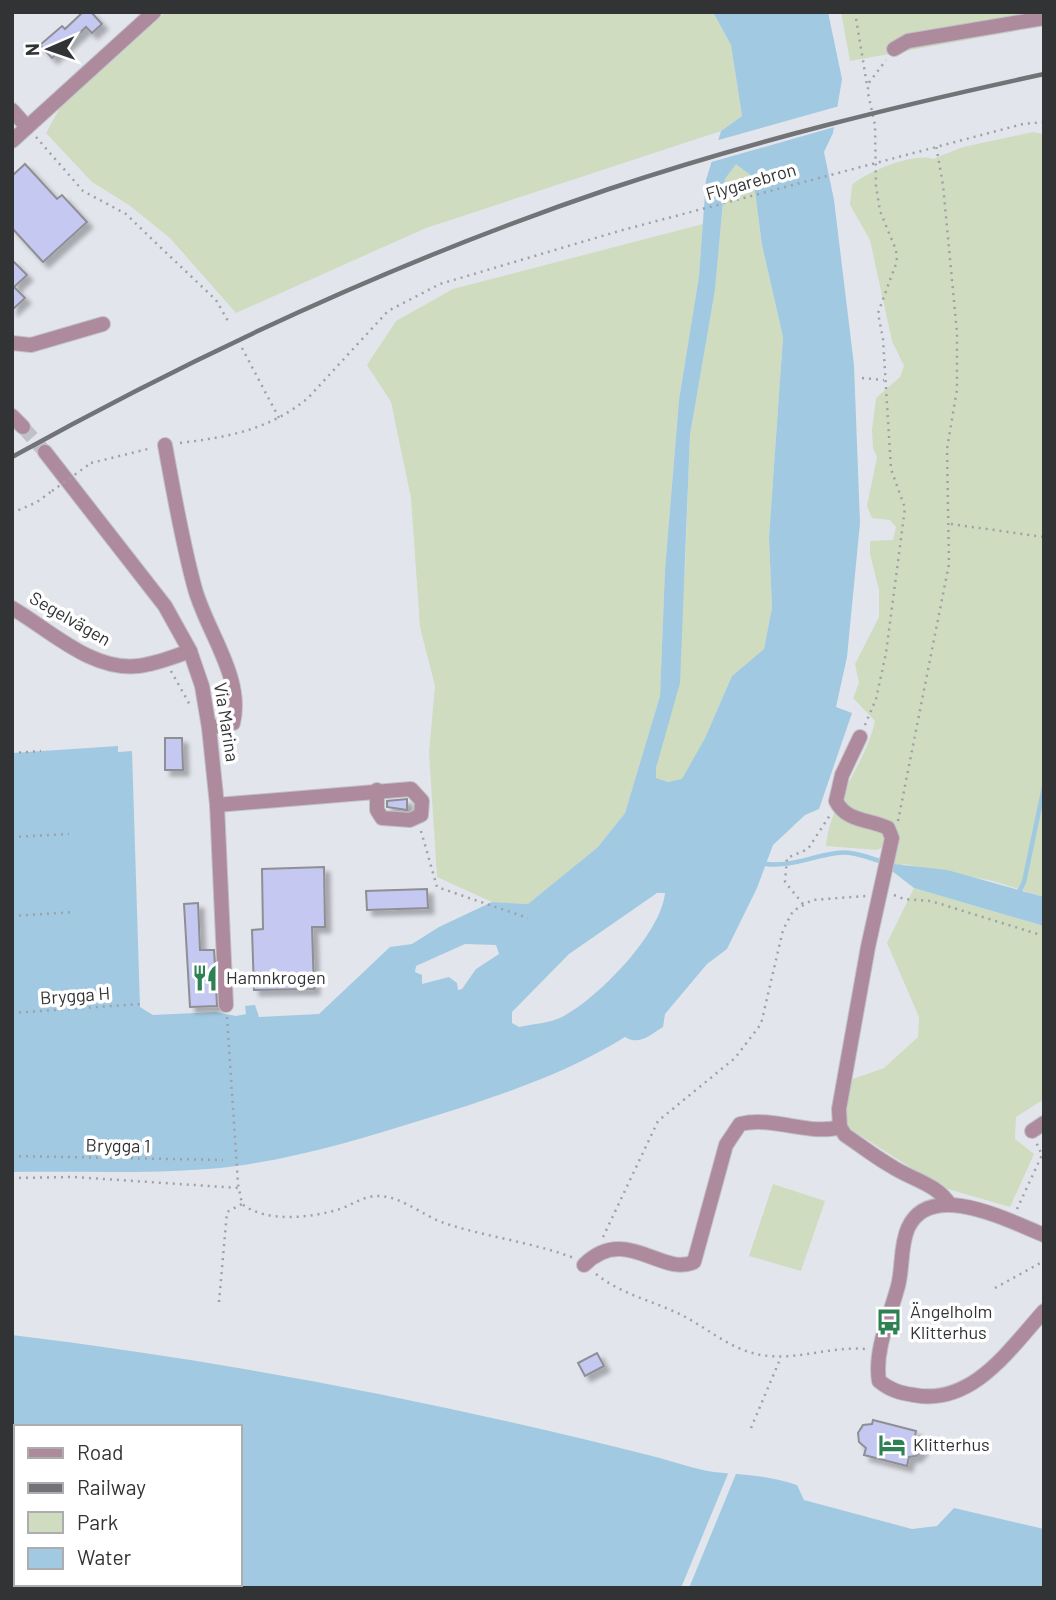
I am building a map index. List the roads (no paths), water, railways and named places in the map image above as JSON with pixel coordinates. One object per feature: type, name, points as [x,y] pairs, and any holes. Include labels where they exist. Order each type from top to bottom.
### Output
[{"type":"street","points":[[12,141],[154,12]]},
{"type":"street","points":[[894,49],[908,41],[1044,18]]},
{"type":"street","points":[[12,110],[27,127]]},
{"type":"street","points":[[12,343],[31,345],[103,324]]},
{"type":"street","points":[[12,416],[23,426]]},
{"type":"street","points":[[165,445],[182,539],[196,593],[229,674],[237,706],[233,723],[209,728]]},
{"type":"street","name":"Via Marina","points":[[45,452],[165,606],[190,651],[202,686],[217,805],[226,1005]]},
{"type":"street","name":"Segelvägen","points":[[12,608],[92,659],[114,665],[137,666],[190,651]]},
{"type":"street","points":[[860,737],[842,775],[836,801],[838,807],[850,817],[888,828],[891,835],[839,1109],[840,1127],[845,1135],[893,1168],[924,1183],[946,1198],[950,1205]]},
{"type":"street","points":[[217,805],[328,798],[377,790],[411,789],[422,801],[422,808],[417,817],[382,818],[377,810],[377,790]]},
{"type":"street","points":[[584,1265],[600,1253],[624,1249],[682,1265],[694,1262],[726,1145],[733,1130],[751,1121],[823,1129],[840,1127]]},
{"type":"street","points":[[1044,1235],[978,1209],[950,1205],[926,1208],[914,1215],[902,1247],[904,1265],[879,1351],[879,1381],[890,1390],[930,1398],[950,1396],[968,1388],[1006,1353],[1044,1311]]},
{"type":"water","points":[[713,12],[828,12],[842,79],[833,133],[824,152],[834,200],[854,365],[860,523],[847,657],[836,707],[852,713],[819,809],[805,815],[773,845],[757,888],[727,949],[707,964],[665,1014],[663,1027],[640,1040],[625,1037],[552,1074],[477,1102],[372,1135],[263,1162],[184,1171],[12,1172],[12,753],[118,746],[118,752],[132,751],[140,1007],[153,1015],[216,1012],[236,1016],[246,1014],[245,1006],[255,1005],[259,1017],[319,1014],[390,947],[412,944],[439,927],[492,902],[528,904],[598,847],[625,813],[660,696],[665,570],[679,400],[699,276],[706,180],[721,131],[742,116],[731,45]],"holes":[[[736,164],[753,177],[762,245],[783,337],[769,538],[772,608],[764,649],[732,676],[705,738],[682,779],[668,782],[656,778],[656,768],[680,683],[690,435],[715,290],[725,179]],[[657,893],[665,893],[661,909],[640,946],[592,996],[557,1019],[519,1027],[512,1023],[512,1012],[569,954]],[[465,944],[496,945],[499,954],[476,969],[462,989],[458,990],[457,983],[449,977],[422,984],[422,975],[415,972],[416,966]]]},
{"type":"water","points":[[894,864],[947,870],[1044,897],[1044,926],[914,888],[892,871]]},
{"type":"water","points":[[12,1335],[174,1357],[334,1385],[494,1418],[706,1471],[776,1479],[797,1485],[804,1500],[912,1529],[937,1526],[954,1508],[1044,1529],[1044,1588],[12,1588]]},
{"type":"waterway","points":[[1018,894],[1024,882],[1044,787]]},
{"type":"waterway","points":[[766,864],[785,864],[843,853],[880,861]]},
{"type":"tunnel","points":[[23,427],[45,452]]},
{"type":"railway","points":[[12,457],[230,344],[380,277],[532,216],[609,189],[771,140],[1044,74]]},
{"type":"place","name":"Hamnkrogen","points":[[205,978]]},
{"type":"place","name":"Ängelholm Klitterhus","points":[[889,1322]]},
{"type":"place","name":"Klitterhus","points":[[892,1445]]}]
